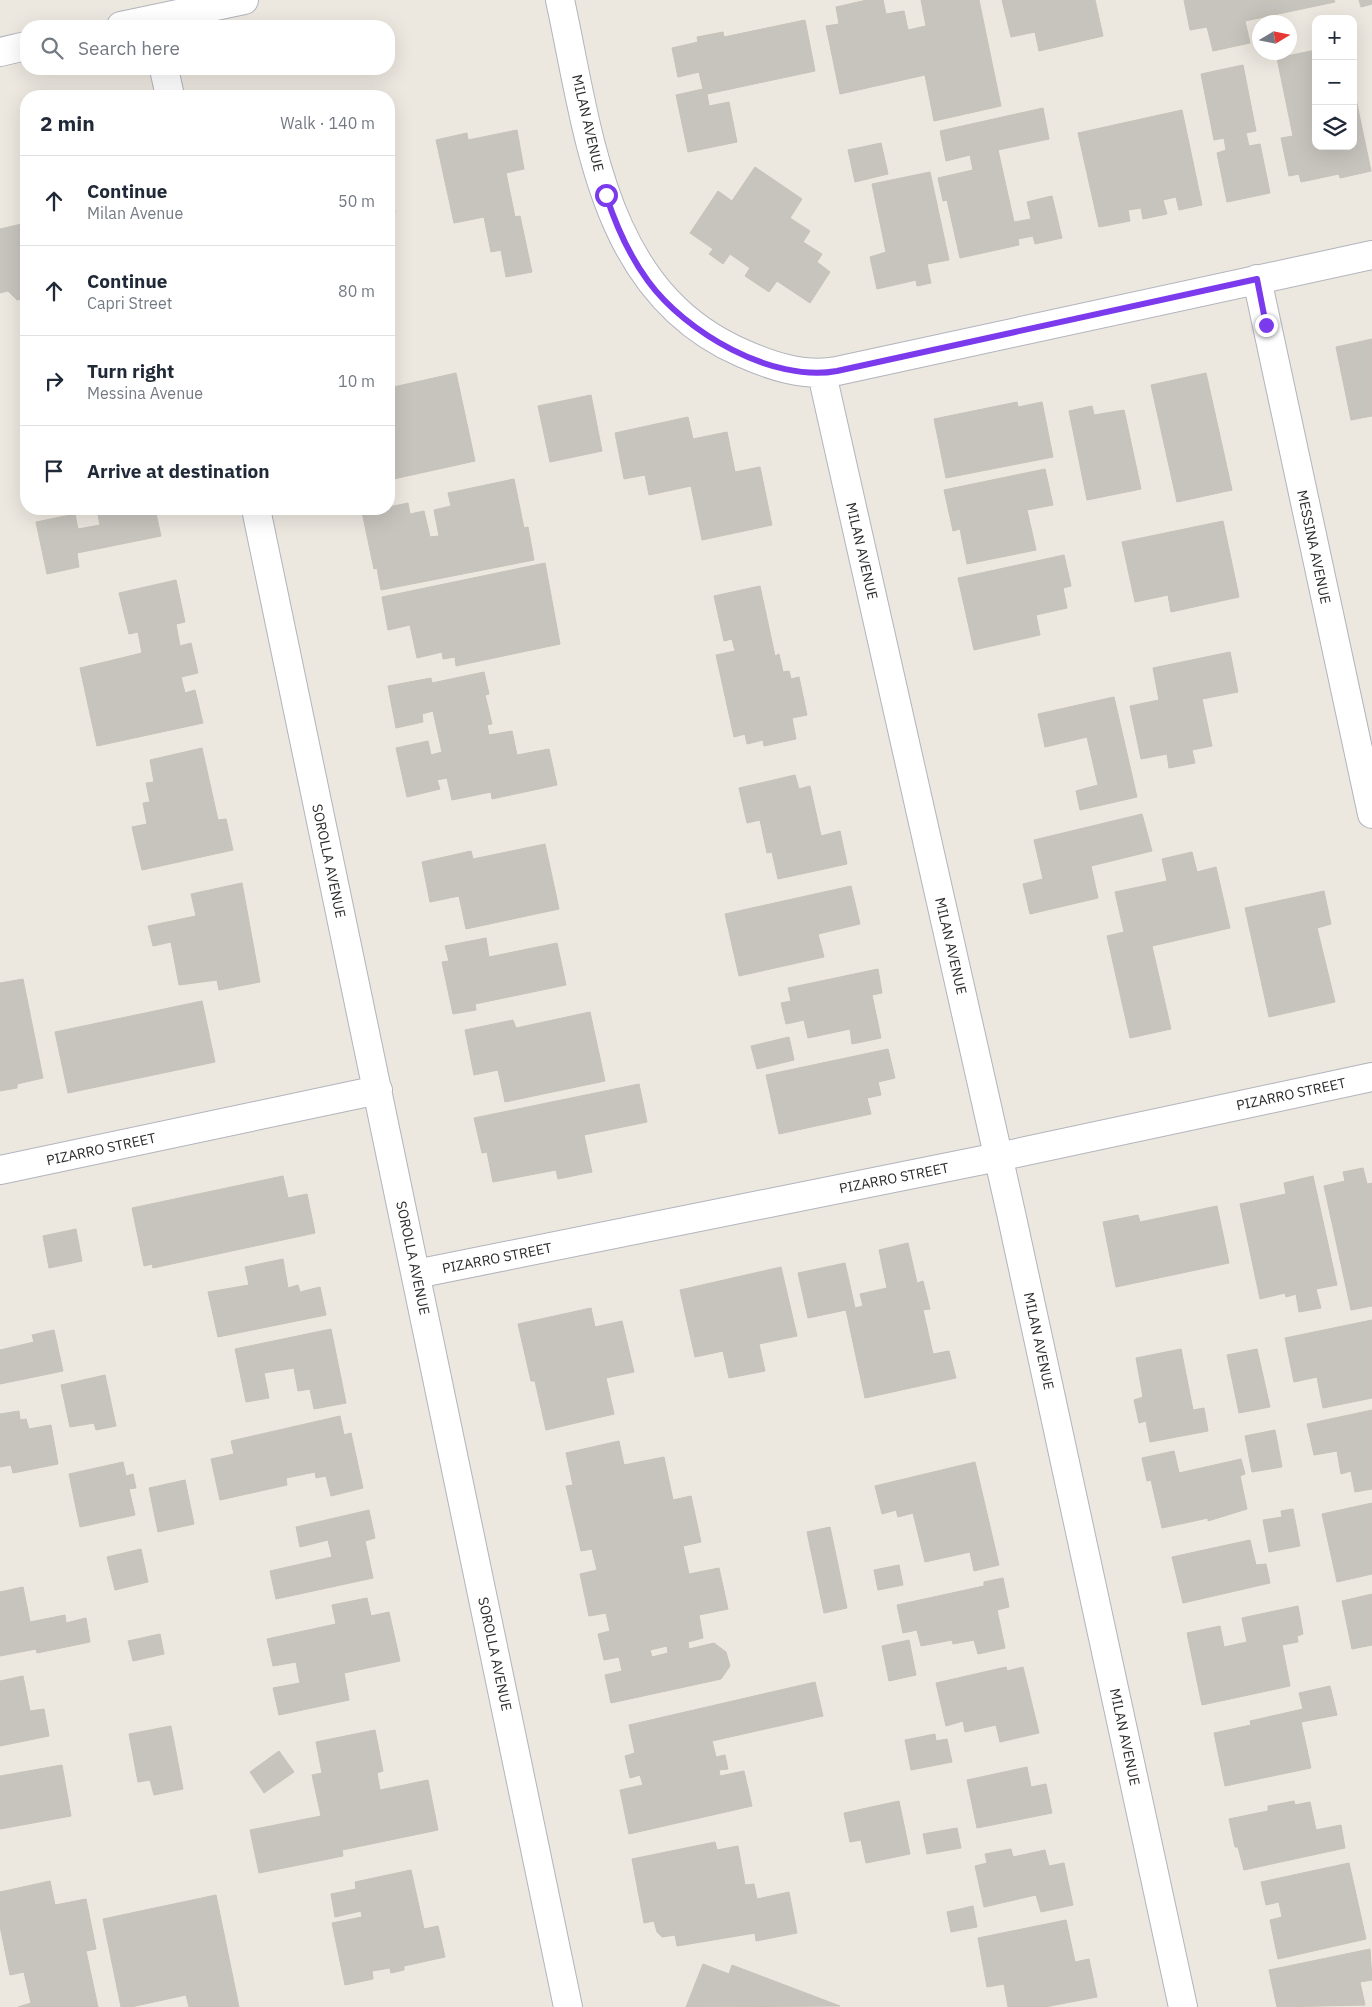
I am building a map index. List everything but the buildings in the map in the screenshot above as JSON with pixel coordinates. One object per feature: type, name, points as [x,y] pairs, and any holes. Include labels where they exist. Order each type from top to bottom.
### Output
[{"type":"street","points":[[138,20],[152,15],[244,0]]},
{"type":"street","name":"MILAN AVENUE","points":[[560,0],[599,172],[619,230],[648,282],[688,321],[720,343],[774,366],[822,374],[998,1157],[1183,2007]]},
{"type":"street","points":[[0,52],[20,47]]},
{"type":"street","points":[[165,75],[169,90]]},
{"type":"street","points":[[822,374],[1372,255]]},
{"type":"street","name":"MESSINA AVENUE","points":[[1257,279],[1372,814]]},
{"type":"street","name":"SOROLLA AVENUE","points":[[257,515],[568,2007]]},
{"type":"street","name":"PIZARRO STREET","points":[[416,1274],[998,1157],[1372,1077]]},
{"type":"street","name":"PIZARRO STREET","points":[[0,1170],[378,1090]]},
{"type":"route","points":[[606,195],[629,251],[657,293],[688,321],[720,343],[758,361],[794,370],[822,374],[1257,279],[1266,325]]}]
